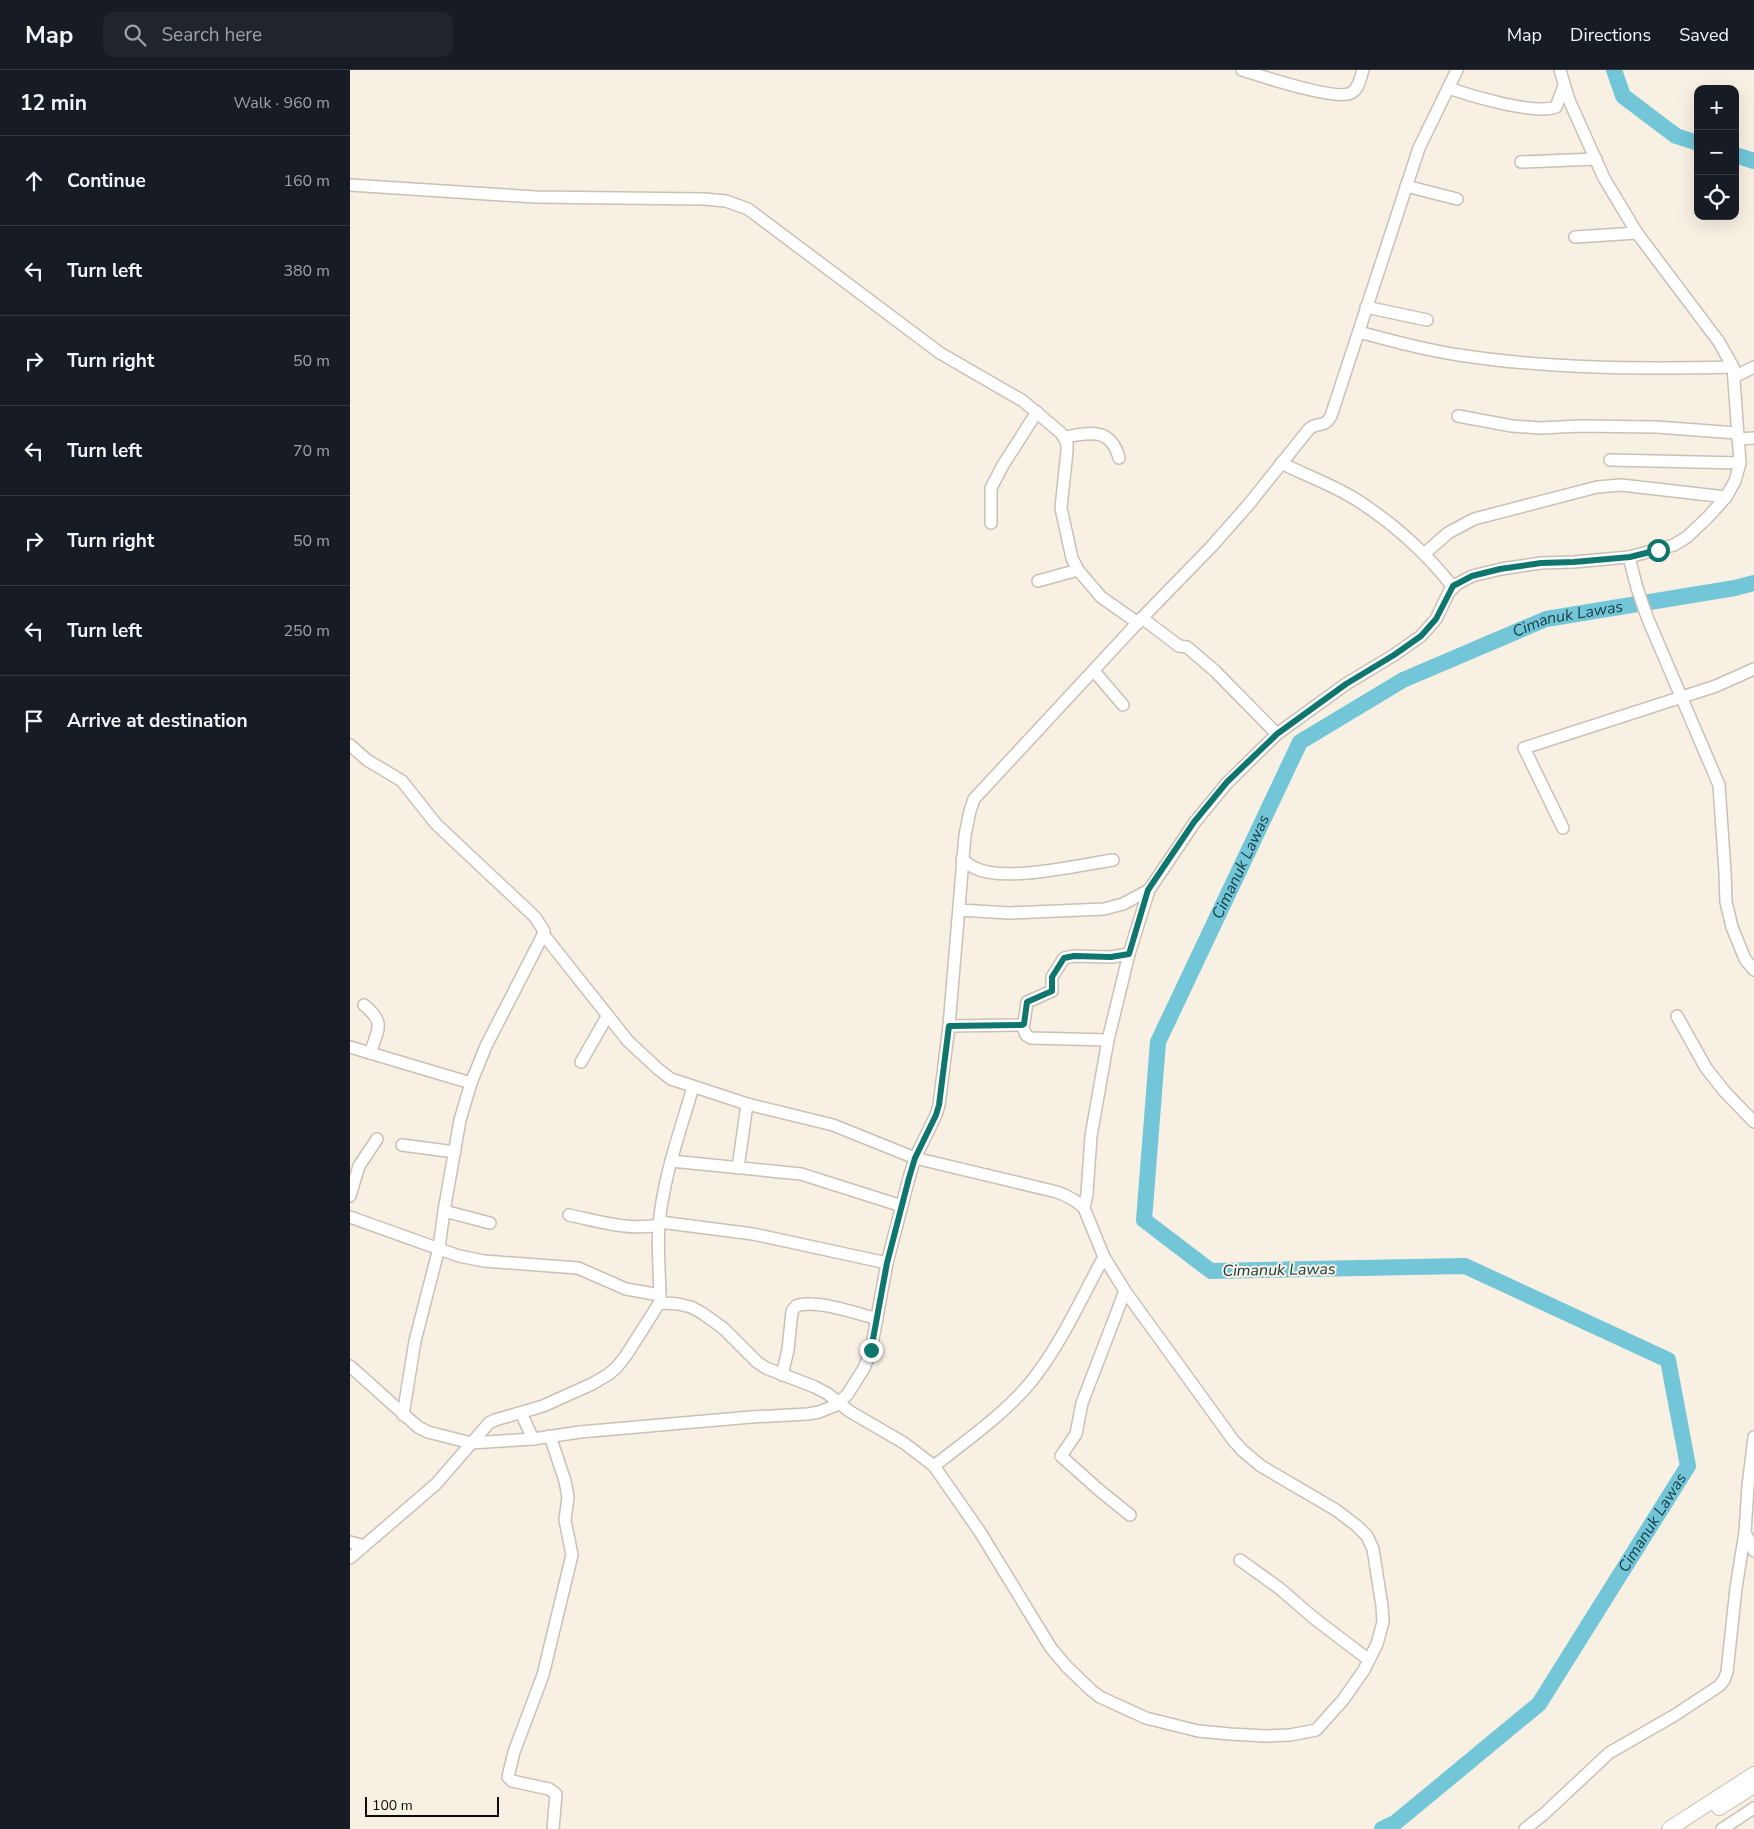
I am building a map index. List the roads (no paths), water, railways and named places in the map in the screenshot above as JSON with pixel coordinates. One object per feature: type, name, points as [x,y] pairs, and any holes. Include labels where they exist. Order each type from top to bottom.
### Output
[{"type":"main road","points":[[1686,1829],[1754,1774]]},
{"type":"main road","points":[[1669,1829],[1723,1800],[1754,1786]]},
{"type":"street","points":[[1242,70],[1283,83],[1340,95],[1353,92],[1357,88],[1363,70]]},
{"type":"street","points":[[844,1406],[847,1395],[864,1368],[871,1350],[887,1263],[915,1158],[939,1105],[949,1026],[962,859],[968,818],[972,805],[977,795],[1140,620],[1212,546],[1312,426],[1325,424],[1329,420],[1419,148],[1457,70]]},
{"type":"street","points":[[1084,1208],[1087,1194],[1091,1136],[1108,1040],[1129,954],[1148,890],[1194,822],[1227,782],[1277,734],[1346,684],[1421,636],[1436,619],[1453,586],[1472,576],[1500,569],[1541,563],[1630,557],[1674,545],[1687,537],[1726,497],[1735,481],[1740,464],[1733,372],[1719,342],[1637,233],[1604,178],[1564,86],[1560,70]]},
{"type":"street","points":[[1448,88],[1502,103],[1540,108],[1556,107],[1564,86]]},
{"type":"street","points":[[1521,162],[1596,159]]},
{"type":"street","points":[[350,185],[535,197],[726,201],[748,209],[940,353],[1000,387],[1037,412],[1065,437],[1067,451],[1061,508],[1067,541],[1078,570],[1101,597],[1179,646],[1187,647],[1215,671],[1277,734]]},
{"type":"street","points":[[1406,186],[1457,199]]},
{"type":"street","points":[[1575,237],[1637,233]]},
{"type":"street","points":[[1366,307],[1427,320]]},
{"type":"street","points":[[1359,332],[1431,350],[1496,359],[1606,367],[1733,372],[1754,367]]},
{"type":"street","points":[[991,523],[990,492],[992,485],[1037,412]]},
{"type":"street","points":[[1458,416],[1489,423],[1531,428],[1580,426],[1647,427],[1754,438]]},
{"type":"street","points":[[1065,437],[1086,434],[1104,435],[1115,446],[1119,458]]},
{"type":"street","points":[[1610,460],[1740,464]]},
{"type":"street","points":[[1281,464],[1339,490],[1360,502],[1391,524],[1424,554],[1453,586]]},
{"type":"street","points":[[1424,554],[1448,533],[1474,519],[1597,487],[1620,485],[1726,497]]},
{"type":"street","points":[[1630,557],[1637,588],[1647,617],[1719,785],[1726,902],[1732,927],[1745,959],[1754,970]]},
{"type":"street","points":[[1038,582],[1078,570]]},
{"type":"street","points":[[1563,828],[1524,748],[1720,684],[1754,669]]},
{"type":"street","points":[[1094,671],[1123,704]]},
{"type":"street","points":[[350,745],[367,760],[402,781],[436,824],[535,917],[543,928],[543,934],[486,1046],[471,1083],[460,1120],[439,1248],[415,1341],[403,1415]]},
{"type":"street","points":[[962,859],[976,869],[995,873],[1052,869],[1113,860]]},
{"type":"street","points":[[959,910],[1008,914],[1104,909],[1123,904],[1148,890]]},
{"type":"street","points":[[350,1217],[459,1256],[484,1261],[578,1268],[626,1290],[691,1307],[702,1313],[723,1328],[757,1362],[766,1368],[815,1387],[904,1443],[934,1466],[980,1532],[1051,1648],[1090,1690],[1117,1706],[1146,1718],[1214,1733],[1266,1736],[1290,1735],[1316,1730],[1343,1700],[1369,1660],[1377,1644],[1383,1622],[1381,1591],[1373,1549],[1367,1536],[1336,1510],[1261,1466],[1243,1451],[1125,1291],[1104,1257],[1084,1208],[1070,1197],[1058,1192],[915,1158],[833,1126],[747,1104],[671,1079],[628,1041],[543,934]]},
{"type":"street","points":[[1108,1040],[1031,1038],[1026,1035],[1022,1025],[1024,1024],[1027,1002],[1052,991],[1052,977],[1064,958],[1074,956],[1111,957],[1129,954]]},
{"type":"street","points":[[364,1005],[377,1016],[379,1022],[370,1053]]},
{"type":"street","points":[[581,1062],[608,1015]]},
{"type":"street","points":[[1677,1016],[1706,1068],[1724,1092],[1754,1122]]},
{"type":"street","points":[[949,1026],[1022,1025]]},
{"type":"street","points":[[350,1047],[471,1083]]},
{"type":"street","points":[[350,1558],[436,1484],[494,1420],[543,1406],[592,1384],[609,1374],[627,1354],[660,1299],[660,1223],[671,1161],[693,1087]]},
{"type":"street","points":[[738,1168],[747,1104]]},
{"type":"street","points":[[350,1196],[359,1166],[377,1139]]},
{"type":"street","points":[[402,1145],[455,1152]]},
{"type":"street","points":[[671,1161],[801,1174],[902,1206]]},
{"type":"street","points":[[444,1211],[490,1223]]},
{"type":"street","points":[[569,1215],[626,1226],[650,1226],[660,1223],[753,1234],[887,1263]]},
{"type":"street","points":[[934,1466],[987,1424],[1031,1382],[1066,1331],[1104,1257]]},
{"type":"street","points":[[1125,1291],[1082,1403],[1076,1434],[1062,1456],[1098,1490],[1130,1515]]},
{"type":"street","points":[[782,1375],[788,1350],[792,1310],[796,1306],[803,1304],[824,1306],[877,1318]]},
{"type":"street","points":[[350,1366],[418,1427],[468,1447],[550,1436],[752,1417],[808,1414],[844,1406]]},
{"type":"street","points":[[521,1413],[532,1439]]},
{"type":"street","points":[[550,1436],[565,1481],[568,1498],[565,1520],[572,1554],[543,1675],[514,1752],[508,1777],[512,1781],[549,1789],[556,1794],[553,1829]]},
{"type":"street","points":[[1525,1829],[1544,1814],[1609,1753],[1675,1714],[1719,1686],[1724,1680],[1728,1672],[1736,1588],[1745,1532],[1754,1437]]},
{"type":"street","points":[[1745,1532],[1754,1551]]},
{"type":"street","points":[[350,1542],[364,1546]]},
{"type":"street","points":[[1240,1560],[1279,1588],[1315,1619],[1369,1660]]},
{"type":"street","points":[[1722,1829],[1754,1808]]},
{"type":"waterway","name":"Cimanuk Lawas","points":[[1614,70],[1623,96],[1676,136],[1694,142]]},
{"type":"waterway","name":"Cimanuk Lawas","points":[[1739,156],[1754,161]]},
{"type":"waterway","name":"Cimanuk Lawas","points":[[1382,1829],[1395,1823],[1539,1704],[1688,1466],[1668,1360],[1465,1266],[1211,1271],[1144,1220],[1158,1042],[1300,742],[1403,680],[1546,619],[1735,588],[1754,583]]}]
